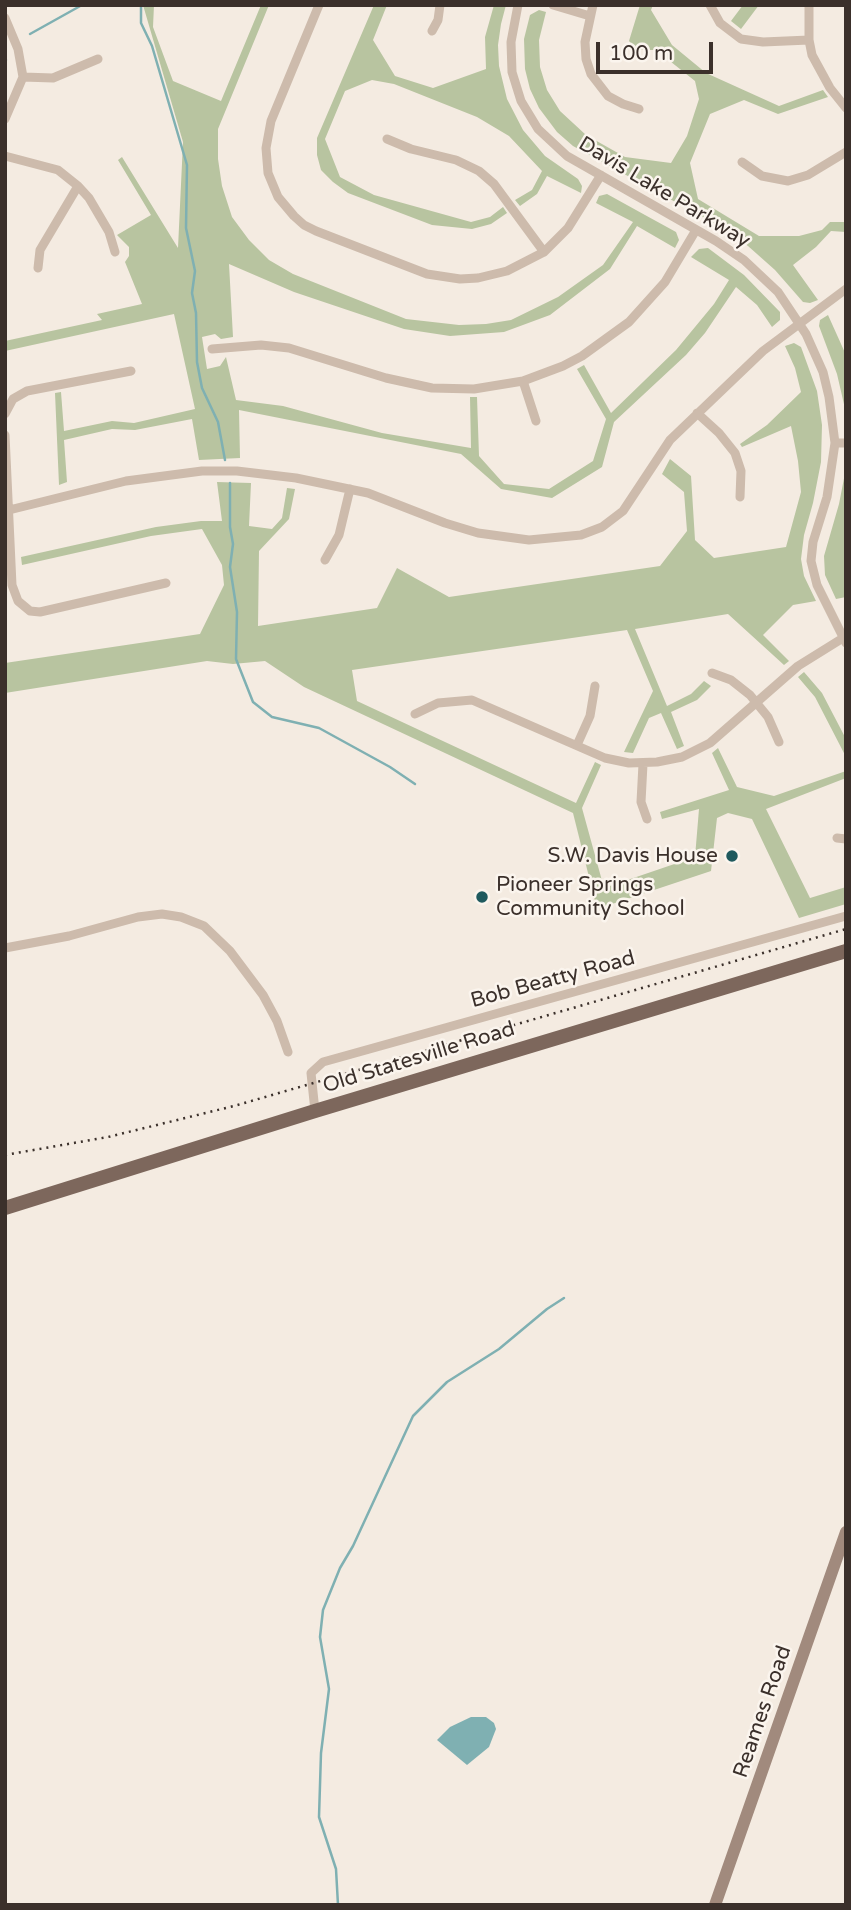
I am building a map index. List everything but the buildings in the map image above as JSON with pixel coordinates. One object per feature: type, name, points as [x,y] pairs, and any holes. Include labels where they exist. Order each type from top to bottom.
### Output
[{"type":"main road","name":"Old Statesville Road","points":[[5,1209],[315,1111],[846,951]]},
{"type":"main road","name":"Reames Road","points":[[715,1905],[846,1532]]},
{"type":"street","points":[[319,5],[267,135],[266,148],[268,173],[274,190],[293,216],[316,231],[405,267],[441,277],[460,279],[493,275],[520,266],[544,251],[568,228],[601,175]]},
{"type":"street","points":[[432,31],[438,20],[440,5]]},
{"type":"street","name":"Davis Lake Parkway","points":[[518,5],[512,30],[510,57],[516,87],[528,115],[546,138],[567,156],[744,260],[778,292],[800,323],[822,372],[829,397],[835,443],[830,486],[813,542],[811,561],[817,585],[844,640]]},
{"type":"street","points":[[553,5],[590,16]]},
{"type":"street","points":[[593,5],[585,51],[593,78],[617,101],[639,109]]},
{"type":"street","points":[[710,5],[720,23],[741,39],[763,42],[809,40]]},
{"type":"street","points":[[809,5],[809,40],[820,73],[846,107]]},
{"type":"street","points":[[5,18],[18,49],[23,77],[5,118]]},
{"type":"street","points":[[23,77],[53,78],[98,59]]},
{"type":"street","points":[[387,139],[411,149],[456,160],[479,171],[494,184],[544,251]]},
{"type":"street","points":[[742,162],[762,176],[788,181],[808,176],[846,152]]},
{"type":"street","points":[[5,156],[58,170],[78,186],[89,198],[108,232],[115,252]]},
{"type":"street","points":[[38,268],[40,250],[78,186]]},
{"type":"street","points":[[212,349],[261,345],[289,348],[386,378],[432,388],[474,389],[523,381],[582,356],[629,322],[665,282],[696,230]]},
{"type":"street","points":[[7,511],[103,485],[202,471],[268,474],[368,493],[444,523],[478,533],[530,540],[581,535],[602,527],[623,511],[657,456],[696,413],[763,351],[846,289]]},
{"type":"street","points":[[5,414],[13,399],[27,391],[131,371]]},
{"type":"street","points":[[523,381],[536,421]]},
{"type":"street","points":[[696,413],[729,443],[735,453],[741,471],[740,497]]},
{"type":"street","points":[[5,435],[12,585],[18,601],[30,611],[40,612],[166,583]]},
{"type":"street","points":[[835,443],[846,443]]},
{"type":"street","points":[[325,560],[339,535],[350,489]]},
{"type":"street","points":[[415,714],[438,703],[472,700],[616,761],[643,764],[671,760],[710,743],[798,666],[844,640]]},
{"type":"street","points":[[712,673],[731,680],[756,702],[768,717],[779,742]]},
{"type":"street","points":[[577,745],[590,716],[595,686]]},
{"type":"street","points":[[643,764],[641,802],[647,818]]},
{"type":"street","points":[[5,948],[69,936],[138,917],[163,914],[181,917],[204,926],[230,951],[263,995],[277,1021],[288,1052]]},
{"type":"street","name":"Bob Beatty Road","points":[[315,1111],[311,1073],[323,1062],[846,916]]},
{"type":"green space","points":[[143,5],[154,5],[153,27],[173,81],[221,101],[261,5],[269,5],[218,129],[218,159],[222,186],[232,217],[249,240],[269,260],[293,274],[406,319],[459,325],[486,324],[511,320],[558,297],[603,265],[633,222],[596,203],[599,196],[607,194],[676,232],[679,240],[675,248],[637,226],[610,269],[550,315],[504,332],[450,336],[404,329],[294,292],[229,264],[233,337],[221,339],[215,334],[202,337],[207,369],[220,366],[226,357],[236,400],[283,406],[382,433],[471,448],[470,397],[477,397],[479,456],[504,484],[549,489],[593,461],[606,419],[577,369],[584,365],[611,413],[676,350],[714,304],[729,280],[691,257],[699,249],[708,248],[744,275],[780,312],[780,320],[772,327],[757,305],[736,287],[705,333],[686,355],[614,422],[602,467],[552,498],[501,489],[461,454],[239,410],[240,458],[199,460],[192,419],[135,430],[112,429],[64,440],[67,482],[59,485],[55,393],[61,392],[64,431],[112,421],[134,423],[195,409],[174,314],[5,351],[5,341],[102,320],[97,314],[142,304],[125,262],[129,256],[129,247],[117,235],[151,215],[118,160],[122,157],[178,248],[183,142]]},
{"type":"green space","points":[[374,5],[387,5],[373,40],[395,76],[433,88],[486,69],[485,37],[494,5],[506,5],[498,45],[499,66],[507,99],[523,130],[545,156],[578,179],[582,186],[581,193],[547,176],[537,194],[520,206],[515,200],[532,190],[542,171],[509,136],[477,117],[394,84],[372,80],[345,91],[325,139],[340,177],[374,195],[471,222],[490,217],[503,207],[507,213],[491,224],[472,229],[432,225],[348,193],[333,182],[321,170],[317,155],[317,138]]},
{"type":"green space","points":[[640,5],[653,5],[651,10],[672,45],[706,73],[779,106],[823,90],[828,97],[778,114],[744,100],[710,114],[690,163],[698,199],[759,236],[799,236],[822,230],[830,222],[846,222],[846,232],[831,231],[793,265],[818,300],[803,302],[775,270],[721,227],[573,146],[557,132],[539,108],[525,69],[524,39],[530,15],[539,10],[546,12],[539,40],[540,67],[547,90],[560,111],[586,135],[625,157],[671,163],[687,136],[699,99],[695,81],[656,50],[637,50],[629,41]]},
{"type":"green space","points":[[743,5],[759,5],[741,29],[731,21]]},
{"type":"green space","points":[[828,315],[846,355],[846,413],[837,374],[819,326],[820,320]]},
{"type":"green space","points":[[794,343],[801,347],[817,391],[822,425],[821,462],[801,559],[804,576],[816,601],[793,605],[763,635],[789,661],[784,665],[728,614],[635,629],[667,706],[691,694],[704,681],[711,686],[697,700],[671,712],[684,746],[677,749],[661,713],[649,718],[633,753],[624,752],[653,691],[627,630],[352,670],[357,701],[576,803],[595,762],[601,765],[582,808],[604,888],[695,857],[699,809],[662,819],[660,812],[729,790],[712,753],[718,748],[737,787],[774,796],[846,771],[846,778],[766,809],[810,898],[846,887],[846,904],[799,918],[752,819],[728,813],[717,818],[711,871],[597,909],[573,813],[304,687],[265,661],[233,664],[207,661],[5,693],[5,663],[200,634],[224,585],[222,565],[202,529],[151,536],[22,565],[21,557],[156,527],[222,521],[217,482],[251,483],[249,526],[272,529],[282,518],[287,488],[295,489],[289,519],[259,551],[258,626],[377,608],[397,568],[449,597],[660,566],[687,531],[684,492],[662,474],[670,459],[691,476],[695,540],[714,558],[786,547],[801,492],[791,426],[742,447],[740,444],[767,425],[801,392],[795,368],[785,346]]},
{"type":"green space","points":[[846,468],[846,597],[836,599],[825,575],[824,556]]},
{"type":"green space","points":[[804,672],[822,693],[846,739],[846,757],[815,697],[798,677]]},
{"type":"water","points":[[471,1717],[486,1717],[494,1723],[496,1729],[489,1747],[467,1765],[437,1740],[450,1727]]},
{"type":"waterway","points":[[30,34],[82,5]]},
{"type":"waterway","points":[[141,5],[141,23],[152,46],[187,165],[186,228],[195,271],[192,293],[196,313],[197,362],[202,388],[218,422],[225,460]]},
{"type":"waterway","points":[[230,483],[230,527],[233,544],[230,567],[237,612],[236,659],[253,702],[272,717],[319,728],[415,784]]},
{"type":"waterway","points":[[338,1905],[336,1869],[319,1817],[321,1753],[329,1689],[320,1637],[323,1610],[340,1568],[353,1546],[413,1416],[447,1382],[499,1349],[564,1298]]},
{"type":"railway","points":[[5,1155],[108,1137],[234,1106],[846,929]]},
{"type":"place","name":"S.W. Davis House","points":[[732,856]]},
{"type":"place","name":"Pioneer Springs Community School","points":[[482,897]]}]
